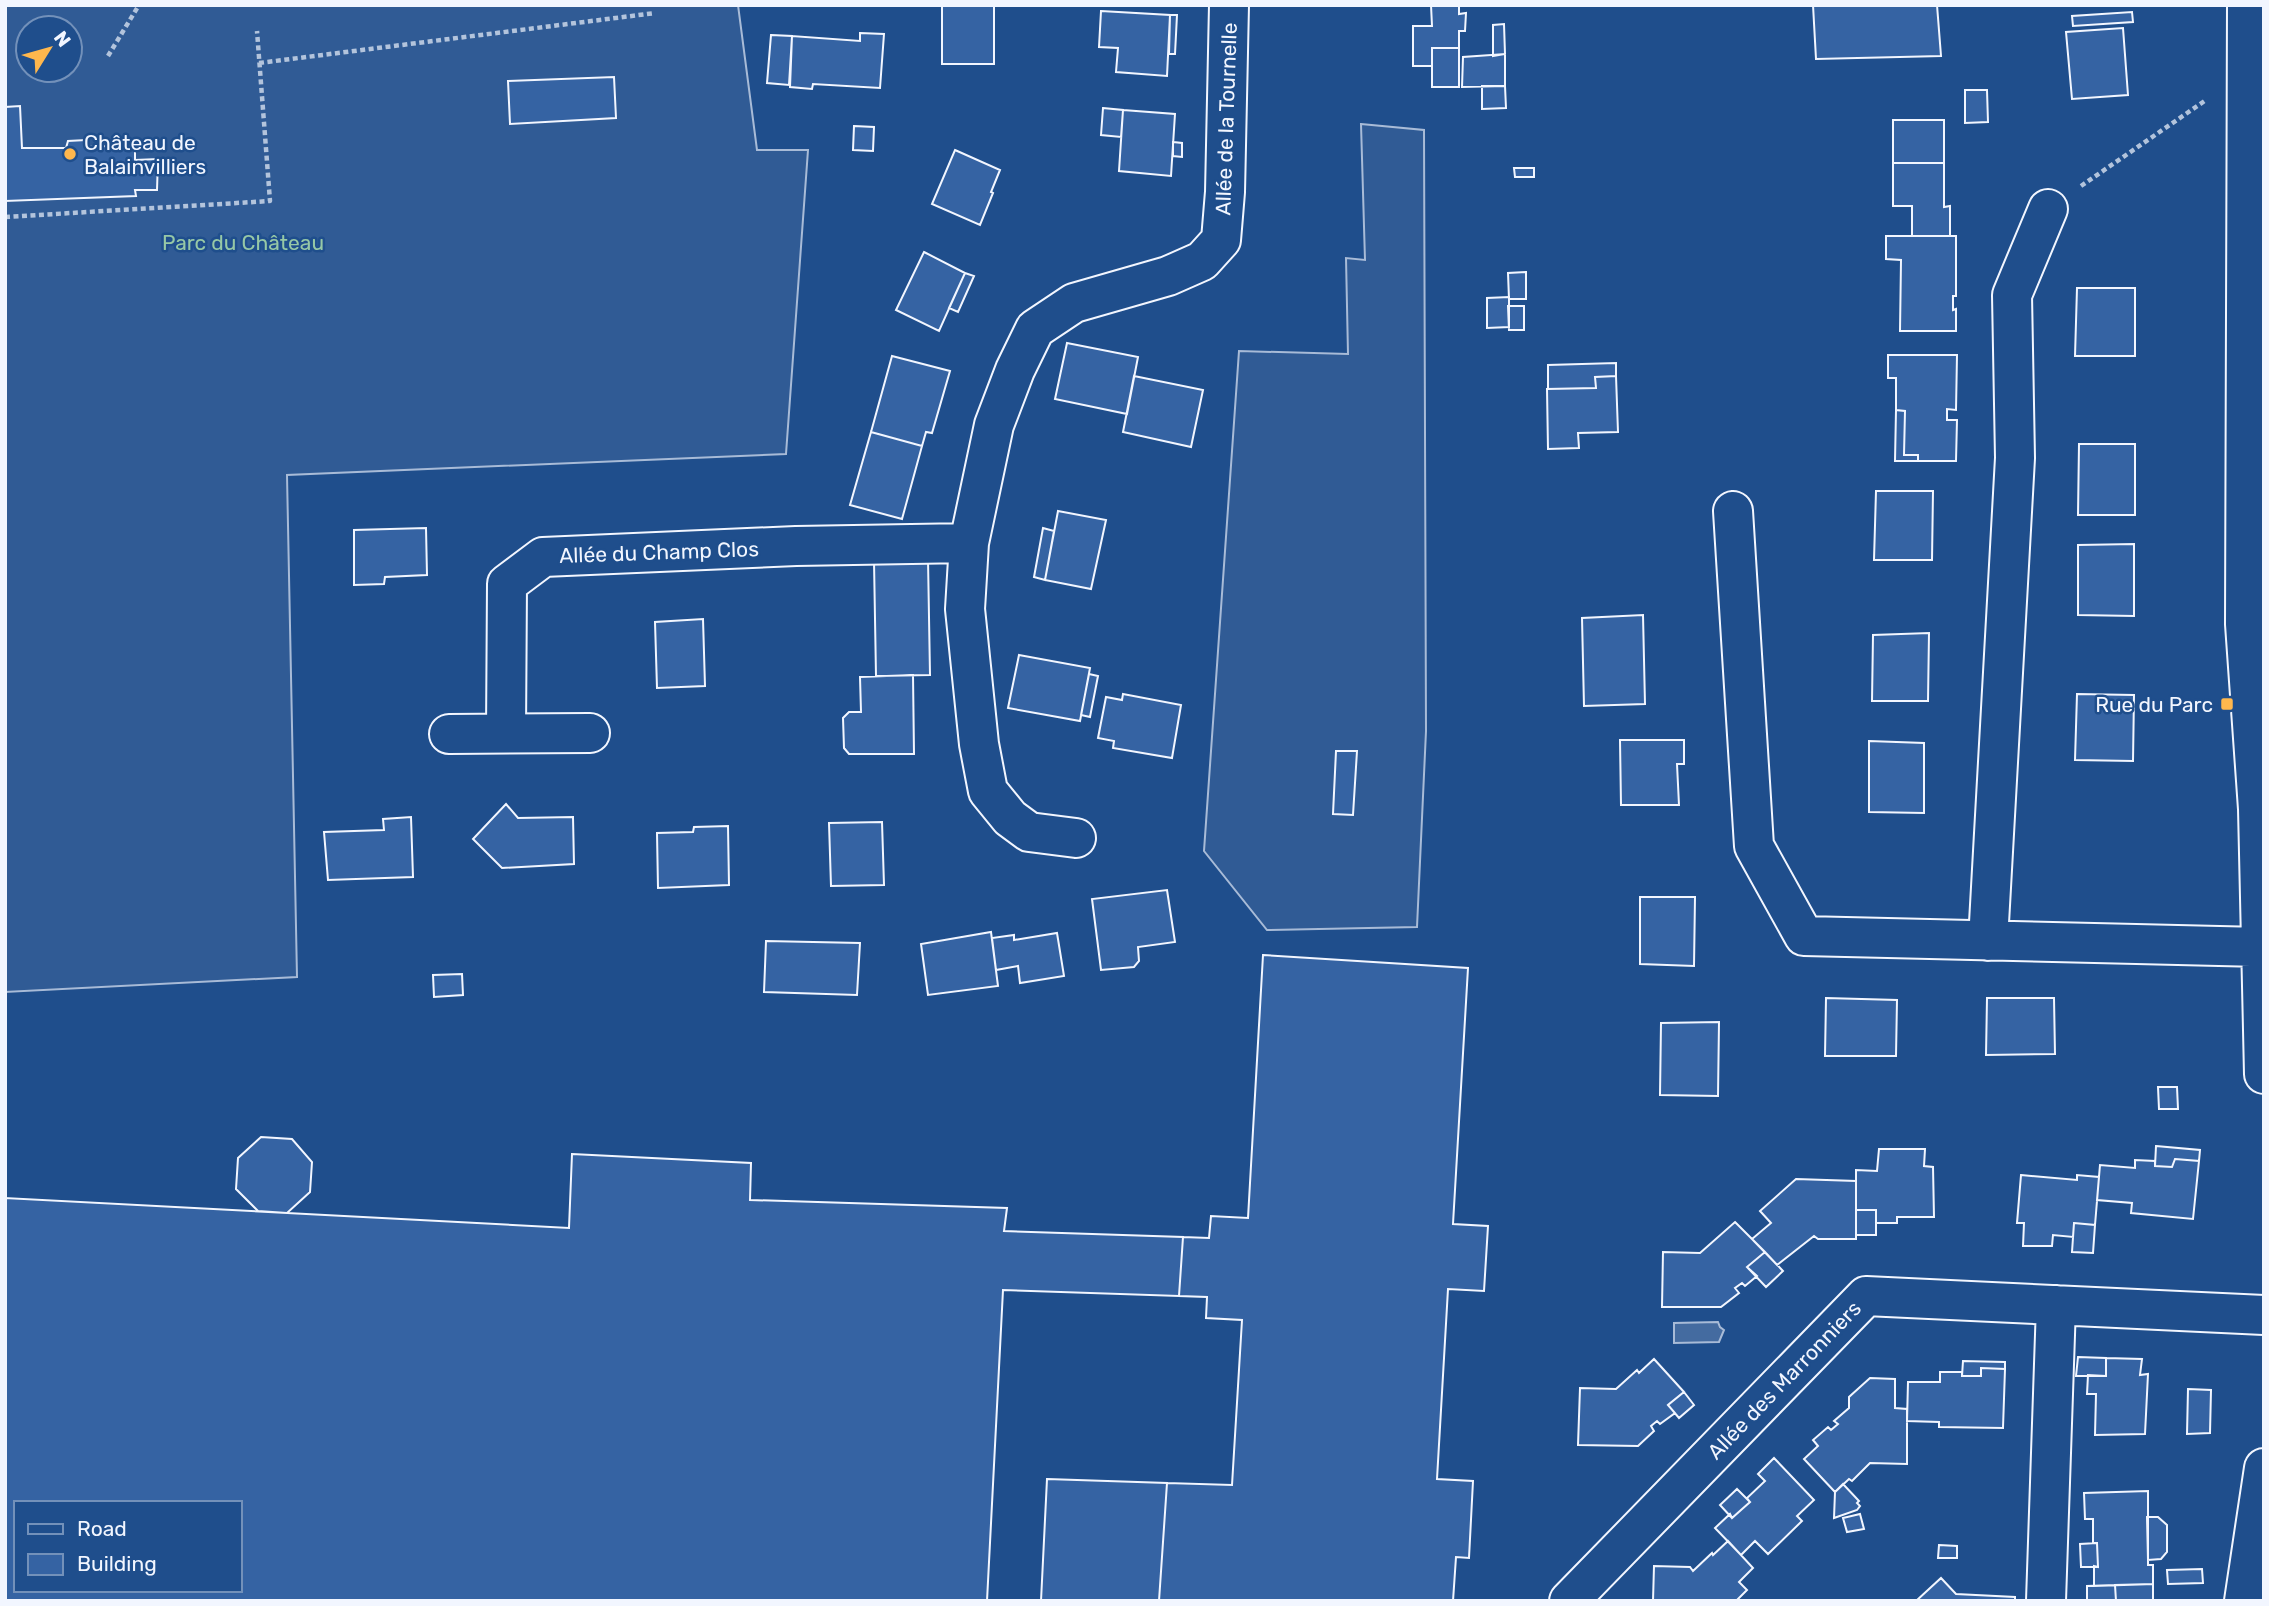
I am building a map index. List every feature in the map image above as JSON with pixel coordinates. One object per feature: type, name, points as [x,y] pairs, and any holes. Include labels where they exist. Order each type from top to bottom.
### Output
[{"type":"street","name":"Allée de la Tournelle","points":[[1076,838],[1029,832],[1010,818],[988,791],[979,744],[965,609],[969,543],[994,425],[1015,370],[1035,329],[1074,303],[1168,276],[1202,261],[1221,240],[1225,192],[1229,5]]},
{"type":"street","points":[[2247,5],[2245,624],[2257,692],[2264,1074]]},
{"type":"street","points":[[1988,941],[2015,458],[2011,295],[2048,209]]},
{"type":"street","points":[[1733,511],[1754,846],[1804,936],[2261,947]]},
{"type":"street","name":"Allée du Champ Clos","points":[[506,732],[508,584],[543,557],[796,546],[969,543]]},
{"type":"street","points":[[449,734],[590,733]]},
{"type":"street","name":"Allée des Marronniers","points":[[1569,1601],[1866,1296],[2264,1315]]},
{"type":"street","points":[[2046,1601],[2056,1305]]},
{"type":"street","points":[[2244,1601],[2264,1468]]},
{"type":"path","points":[[108,55],[139,5]]},
{"type":"path","points":[[259,64],[655,13]]},
{"type":"path","points":[[5,217],[270,201],[257,30]]},
{"type":"path","points":[[2048,209],[2247,72]]},
{"type":"shaded area","name":"Parc du Château","points":[[5,5],[738,5],[757,150],[808,150],[786,454],[287,475],[297,977],[5,992]]},
{"type":"shaded area","points":[[1361,124],[1424,130],[1426,731],[1417,927],[1267,930],[1204,851],[1239,351],[1348,354],[1346,258],[1365,260]]},
{"type":"shaded area","points":[[1718,1322],[1724,1330],[1719,1342],[1674,1343],[1674,1323]]},
{"type":"building","points":[[942,5],[994,5],[994,64],[942,64]]},
{"type":"building","points":[[1431,5],[1459,5],[1459,14],[1466,13],[1465,31],[1459,31],[1459,48],[1432,48],[1432,66],[1413,66],[1413,26],[1432,26]]},
{"type":"building","points":[[1813,5],[1937,5],[1941,56],[1816,59]]},
{"type":"building","points":[[1101,11],[1170,15],[1167,76],[1116,72],[1118,48],[1099,47]]},
{"type":"building","points":[[2132,12],[2133,22],[2073,26],[2072,16]]},
{"type":"building","points":[[1170,15],[1177,15],[1175,54],[1169,54]]},
{"type":"building","points":[[1504,24],[1505,54],[1493,56],[1493,25]]},
{"type":"building","points":[[2123,28],[2128,95],[2072,99],[2066,32]]},
{"type":"building","points":[[860,33],[884,34],[880,88],[813,84],[812,89],[790,87],[792,36],[860,41]]},
{"type":"building","points":[[771,35],[792,36],[789,85],[767,83]]},
{"type":"building","points":[[1432,48],[1459,48],[1459,87],[1432,87]]},
{"type":"building","points":[[1505,54],[1505,86],[1462,87],[1463,57]]},
{"type":"building","points":[[614,77],[616,118],[510,124],[508,81]]},
{"type":"building","points":[[1482,86],[1505,86],[1506,108],[1482,109]]},
{"type":"building","points":[[1965,90],[1987,90],[1988,122],[1965,123]]},
{"type":"building","name":"Château de Balainvilliers","points":[[20,106],[22,148],[66,148],[68,141],[86,140],[86,147],[135,145],[135,160],[158,159],[157,190],[135,190],[136,196],[5,201],[5,107]]},
{"type":"building","points":[[1103,108],[1123,110],[1121,137],[1101,135]]},
{"type":"building","points":[[1123,110],[1175,114],[1171,176],[1119,171]]},
{"type":"building","points":[[1893,120],[1944,120],[1944,163],[1893,163]]},
{"type":"building","points":[[854,126],[874,127],[873,151],[853,150]]},
{"type":"building","points":[[1173,142],[1182,143],[1182,157],[1173,156]]},
{"type":"building","points":[[955,150],[1000,170],[980,225],[932,204]]},
{"type":"building","points":[[1893,163],[1944,163],[1944,207],[1950,206],[1950,236],[1912,236],[1912,206],[1893,206]]},
{"type":"building","points":[[1514,168],[1534,168],[1534,177],[1515,177]]},
{"type":"building","points":[[1886,236],[1956,236],[1956,296],[1953,296],[1953,310],[1956,309],[1956,331],[1900,331],[1901,260],[1886,259]]},
{"type":"building","points":[[924,252],[965,273],[939,331],[896,310]]},
{"type":"building","points":[[1526,272],[1526,299],[1509,299],[1508,273]]},
{"type":"building","points":[[965,273],[974,276],[958,312],[949,308]]},
{"type":"building","points":[[2077,288],[2135,288],[2135,356],[2075,356]]},
{"type":"building","points":[[1509,297],[1509,327],[1487,328],[1487,298]]},
{"type":"building","points":[[1508,306],[1524,306],[1524,330],[1509,330]]},
{"type":"building","points":[[1067,343],[1138,357],[1127,414],[1055,399]]},
{"type":"building","points":[[1888,355],[1957,355],[1956,410],[1947,409],[1947,420],[1957,420],[1956,461],[1918,461],[1918,455],[1904,455],[1905,411],[1896,410],[1896,378],[1888,378]]},
{"type":"building","points":[[892,356],[950,371],[932,433],[926,432],[922,446],[871,432]]},
{"type":"building","points":[[1616,363],[1616,376],[1595,377],[1596,388],[1548,389],[1548,365]]},
{"type":"building","points":[[1134,376],[1203,390],[1191,447],[1123,432]]},
{"type":"building","points":[[1616,376],[1618,432],[1578,433],[1579,448],[1548,449],[1547,389],[1596,388],[1595,377]]},
{"type":"building","points":[[1896,410],[1905,411],[1904,455],[1918,455],[1918,461],[1895,461]]},
{"type":"building","points":[[871,432],[922,446],[902,519],[850,505]]},
{"type":"building","points":[[2079,444],[2135,444],[2135,515],[2078,515]]},
{"type":"building","points":[[1876,491],[1933,491],[1932,560],[1874,560]]},
{"type":"building","points":[[1058,511],[1106,520],[1091,589],[1045,580]]},
{"type":"building","points":[[426,528],[427,575],[385,577],[384,584],[354,585],[354,530]]},
{"type":"building","points":[[1043,528],[1054,531],[1045,580],[1034,577]]},
{"type":"building","points":[[2134,544],[2134,616],[2078,615],[2078,545]]},
{"type":"building","points":[[928,559],[930,675],[876,676],[874,561]]},
{"type":"building","points":[[1643,615],[1645,704],[1584,706],[1582,618]]},
{"type":"building","points":[[703,619],[705,686],[657,688],[655,622]]},
{"type":"building","points":[[1929,633],[1928,701],[1872,701],[1873,635]]},
{"type":"building","points":[[1019,655],[1090,668],[1080,721],[1008,708]]},
{"type":"building","points":[[1089,674],[1098,676],[1090,717],[1081,715]]},
{"type":"building","points":[[913,675],[914,754],[849,754],[844,748],[843,718],[849,712],[861,712],[860,677]]},
{"type":"building","points":[[1123,694],[1181,705],[1172,758],[1113,748],[1114,741],[1098,738],[1106,697],[1122,700]]},
{"type":"building","points":[[2077,694],[2134,695],[2133,761],[2075,760]]},
{"type":"building","points":[[1620,740],[1684,740],[1684,764],[1677,764],[1679,805],[1621,805]]},
{"type":"building","points":[[1869,741],[1924,743],[1924,813],[1869,812]]},
{"type":"building","points":[[1336,751],[1357,751],[1353,815],[1333,814]]},
{"type":"building","points":[[506,804],[518,818],[573,817],[574,864],[502,868],[473,839]]},
{"type":"building","points":[[411,817],[413,877],[328,880],[324,832],[384,830],[383,819]]},
{"type":"building","points":[[882,822],[884,885],[831,886],[829,823]]},
{"type":"building","points":[[728,826],[729,885],[658,888],[657,833],[693,832],[694,827]]},
{"type":"building","points":[[1167,890],[1175,942],[1138,947],[1139,961],[1134,967],[1101,970],[1092,899]]},
{"type":"building","points":[[1640,897],[1695,897],[1694,966],[1640,964]]},
{"type":"building","points":[[991,932],[998,986],[928,995],[921,944]]},
{"type":"building","points":[[1057,933],[1064,976],[1020,983],[1018,966],[996,970],[992,938],[1014,935],[1014,940]]},
{"type":"building","points":[[766,941],[860,943],[857,995],[764,992]]},
{"type":"building","points":[[1263,955],[1468,968],[1453,1224],[1488,1226],[1484,1291],[1448,1289],[1437,1479],[1473,1481],[1469,1558],[1456,1557],[1453,1601],[1159,1601],[1167,1483],[1232,1485],[1242,1320],[1206,1318],[1207,1297],[1179,1296],[1183,1237],[1209,1238],[1211,1216],[1248,1218]]},
{"type":"building","points":[[462,974],[463,995],[434,997],[433,975]]},
{"type":"building","points":[[1826,998],[1897,1000],[1896,1056],[1825,1056]]},
{"type":"building","points":[[1987,998],[2054,998],[2055,1054],[1986,1055]]},
{"type":"building","points":[[1719,1022],[1718,1096],[1660,1095],[1661,1023]]},
{"type":"building","points":[[2158,1087],[2177,1087],[2178,1109],[2159,1109]]},
{"type":"building","points":[[261,1137],[292,1139],[312,1162],[310,1192],[287,1213],[258,1211],[236,1189],[238,1158]]},
{"type":"building","points":[[2156,1146],[2200,1150],[2199,1161],[2175,1159],[2172,1167],[2155,1166]]},
{"type":"building","points":[[1879,1149],[1925,1149],[1924,1166],[1933,1167],[1934,1217],[1897,1217],[1897,1223],[1876,1223],[1876,1210],[1856,1210],[1856,1170],[1877,1171]]},
{"type":"building","points":[[572,1154],[751,1163],[750,1200],[1007,1208],[1004,1231],[1183,1237],[1179,1296],[1003,1290],[987,1601],[5,1601],[5,1198],[569,1228]]},
{"type":"building","points":[[2175,1159],[2199,1161],[2193,1219],[2131,1213],[2132,1203],[2097,1200],[2100,1165],[2135,1168],[2135,1160],[2155,1161],[2155,1166],[2172,1167]]},
{"type":"building","points":[[2021,1175],[2077,1180],[2077,1175],[2099,1177],[2095,1225],[2074,1223],[2073,1237],[2053,1235],[2052,1246],[2023,1246],[2024,1223],[2017,1223]]},
{"type":"building","points":[[1796,1179],[1856,1181],[1856,1239],[1818,1239],[1814,1236],[1777,1265],[1752,1239],[1771,1223],[1760,1211]]},
{"type":"building","points":[[1856,1210],[1876,1210],[1876,1235],[1856,1235]]},
{"type":"building","points":[[1735,1222],[1765,1252],[1747,1267],[1757,1276],[1745,1286],[1742,1283],[1735,1288],[1739,1293],[1721,1307],[1662,1307],[1663,1252],[1700,1253]]},
{"type":"building","points":[[2074,1223],[2095,1225],[2093,1253],[2072,1252]]},
{"type":"building","points":[[1765,1252],[1783,1271],[1766,1287],[1747,1267]]},
{"type":"building","points":[[2078,1357],[2106,1358],[2106,1376],[2076,1376]]},
{"type":"building","points":[[2106,1358],[2142,1359],[2140,1375],[2148,1374],[2145,1434],[2095,1435],[2096,1394],[2087,1394],[2088,1375],[2106,1376]]},
{"type":"building","points":[[1654,1359],[1684,1392],[1668,1405],[1675,1413],[1660,1424],[1657,1421],[1651,1426],[1654,1431],[1638,1446],[1578,1445],[1580,1388],[1616,1389]]},
{"type":"building","points":[[1963,1361],[2005,1362],[2005,1369],[1981,1368],[1981,1376],[1962,1376]]},
{"type":"building","points":[[1981,1368],[2005,1369],[2003,1428],[1939,1427],[1939,1422],[1907,1421],[1908,1382],[1940,1382],[1940,1372],[1962,1372],[1962,1376],[1981,1376]]},
{"type":"building","points":[[1870,1378],[1895,1379],[1895,1408],[1907,1409],[1907,1464],[1870,1463],[1852,1481],[1849,1479],[1835,1492],[1804,1459],[1818,1446],[1813,1440],[1828,1427],[1831,1430],[1838,1424],[1834,1421],[1849,1408],[1849,1397]]},
{"type":"building","points":[[2188,1389],[2211,1390],[2210,1433],[2187,1434]]},
{"type":"building","points":[[1684,1392],[1694,1405],[1679,1418],[1668,1405]]},
{"type":"building","points":[[1774,1458],[1814,1500],[1797,1516],[1802,1521],[1768,1554],[1755,1541],[1741,1555],[1715,1528],[1730,1514],[1732,1518],[1750,1502],[1747,1498],[1765,1481],[1758,1474]]},
{"type":"building","points":[[1047,1479],[1167,1483],[1159,1601],[1041,1601]]},
{"type":"building","points":[[1843,1484],[1859,1501],[1857,1503],[1860,1506],[1857,1510],[1834,1518],[1835,1492]]},
{"type":"building","points":[[1737,1489],[1750,1502],[1732,1518],[1720,1505]]},
{"type":"building","points":[[2148,1491],[2148,1565],[2153,1565],[2153,1584],[2094,1586],[2094,1566],[2098,1567],[2097,1543],[2093,1543],[2093,1519],[2085,1519],[2084,1493]]},
{"type":"building","points":[[1860,1514],[1864,1529],[1847,1532],[1843,1518]]},
{"type":"building","points":[[2147,1517],[2158,1517],[2167,1525],[2167,1552],[2161,1559],[2148,1560]]},
{"type":"building","points":[[1728,1541],[1753,1568],[1739,1582],[1747,1590],[1736,1601],[1653,1601],[1654,1566],[1690,1567],[1693,1571]]},
{"type":"building","points":[[2097,1543],[2098,1567],[2081,1567],[2080,1544]]},
{"type":"building","points":[[1939,1545],[1957,1546],[1957,1558],[1938,1558]]},
{"type":"building","points":[[2202,1569],[2203,1583],[2168,1584],[2167,1570]]},
{"type":"building","points":[[1941,1578],[1956,1594],[2015,1597],[2015,1601],[1916,1601]]},
{"type":"building","points":[[2153,1584],[2153,1601],[2116,1601],[2115,1585]]},
{"type":"building","points":[[2115,1585],[2116,1601],[2087,1601],[2087,1586]]},
{"type":"place","name":"Château de Balainvilliers","points":[[70,154]]},
{"type":"place","name":"Rue du Parc","points":[[2227,704]]}]
